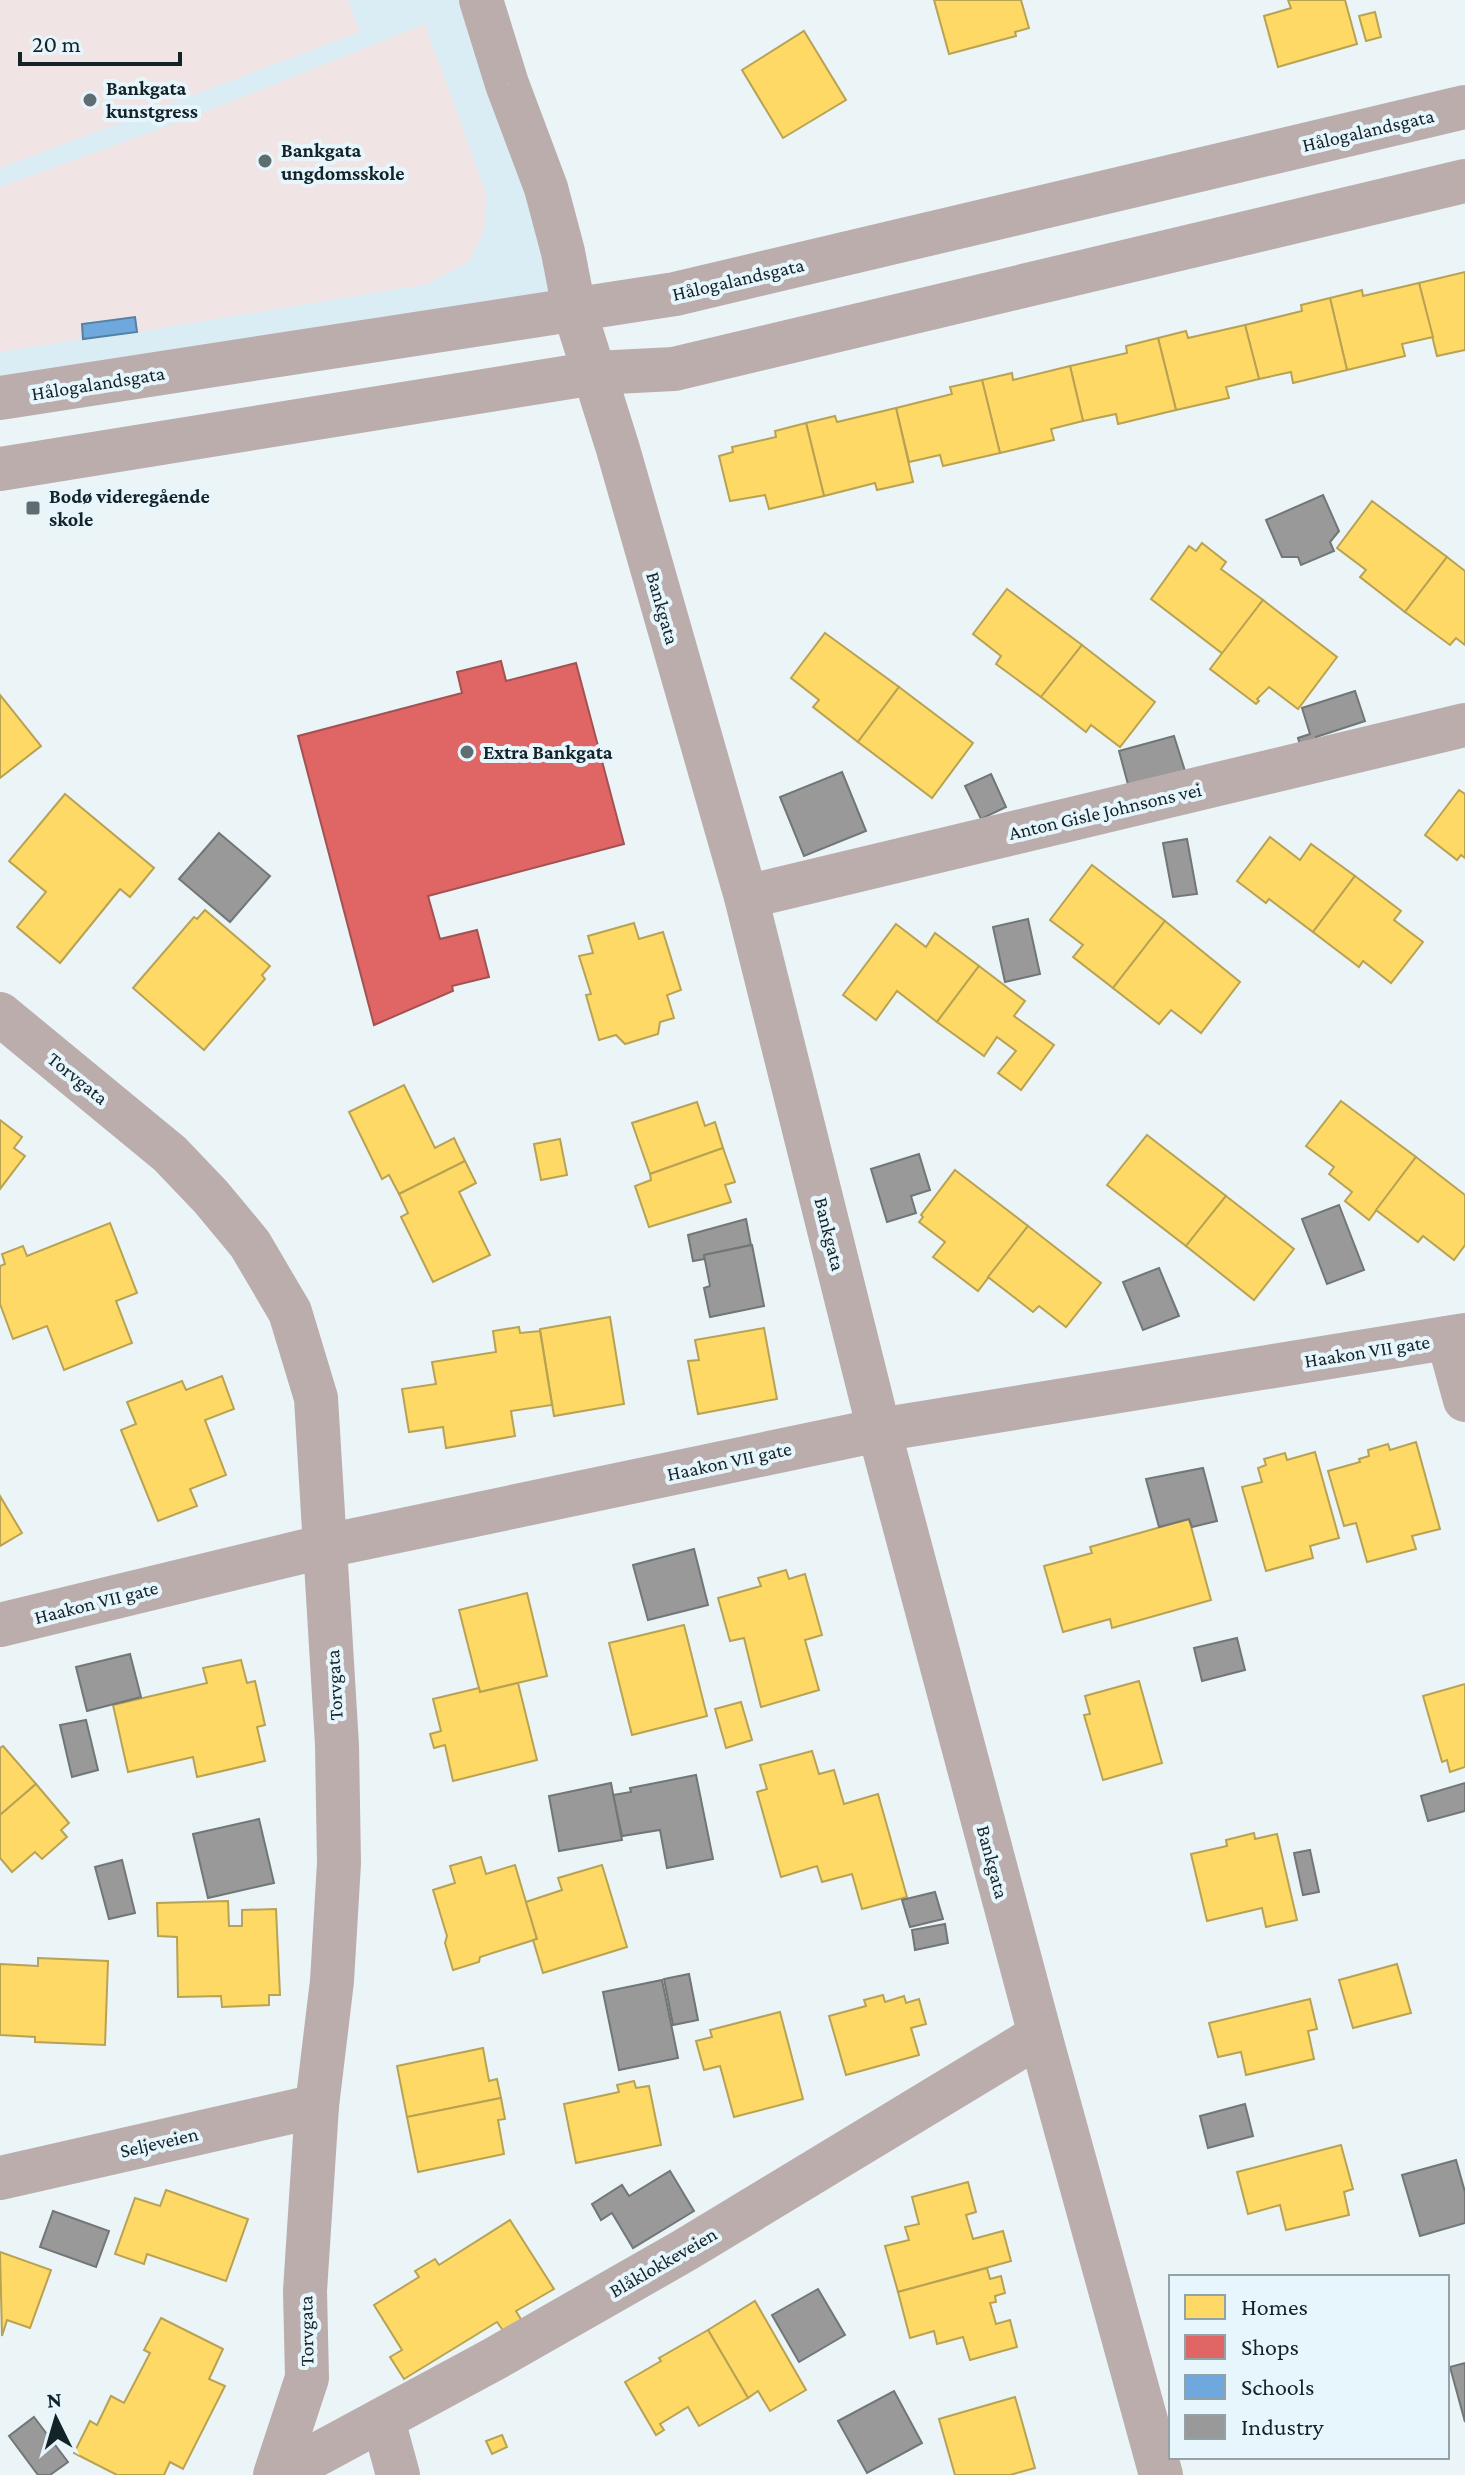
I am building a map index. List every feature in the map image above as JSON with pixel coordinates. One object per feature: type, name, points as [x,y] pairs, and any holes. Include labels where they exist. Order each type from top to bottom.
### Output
[{"type":"street","name":"Bankgata","points":[[495,4],[507,84],[546,188],[574,309],[746,897],[879,1430],[1161,2475]]},
{"type":"street","name":"Hålogalandsgata","points":[[0,398],[675,294],[1465,107]]},
{"type":"street","points":[[0,469],[595,373],[690,365],[1465,181]]},
{"type":"street","name":"Anton Gisle Johnsons vei","points":[[746,897],[1465,725]]},
{"type":"street","name":"Torvgata","points":[[0,1014],[170,1154],[250,1244],[290,1312],[316,1398],[337,1745],[339,1863],[332,1981],[317,2106],[305,2291],[307,2378],[277,2475]]},
{"type":"street","points":[[1457,1336],[1465,1400]]},
{"type":"street","name":"Haakon VII gate","points":[[0,1625],[326,1546],[879,1430],[1457,1336]]},
{"type":"street","name":"Blåklokkeveien","points":[[277,2475],[383,2420],[685,2250],[1040,2035]]},
{"type":"street","name":"Seljeveien","points":[[0,2178],[317,2106]]},
{"type":"street","points":[[383,2420],[398,2475]]},
{"type":"shaded area","name":"Bankgata ungdomsskole","points":[[0,0],[481,0],[574,309],[0,398]]},
{"type":"shaded area","name":"Bankgata kunstgress","points":[[0,0],[348,0],[360,32],[0,168]]},
{"type":"shaded area","points":[[425,24],[487,196],[484,231],[469,261],[428,284],[137,332],[135,318],[82,324],[83,339],[0,352],[0,187],[187,119]]},
{"type":"building: Homes","points":[[934,0],[1021,0],[1029,28],[1015,32],[1016,36],[949,54]]},
{"type":"building: Homes","points":[[1288,0],[1345,0],[1357,44],[1278,67],[1264,16],[1291,8]]},
{"type":"building: Homes","points":[[1375,12],[1381,37],[1366,41],[1359,16]]},
{"type":"building: Homes","points":[[804,31],[846,100],[783,138],[742,70]]},
{"type":"building: Homes","points":[[1465,272],[1465,350],[1437,356],[1419,283]]},
{"type":"building: Homes","points":[[1419,283],[1433,337],[1402,344],[1405,356],[1347,370],[1330,298],[1362,290],[1363,296]]},
{"type":"building: Homes","points":[[1330,298],[1347,370],[1293,383],[1291,372],[1259,379],[1245,325],[1302,311],[1301,305]]},
{"type":"building: Homes","points":[[1245,325],[1259,379],[1226,387],[1229,398],[1176,410],[1158,338],[1186,331],[1188,338]]},
{"type":"building: Homes","points":[[1158,338],[1176,410],[1118,424],[1116,414],[1083,421],[1070,366],[1127,353],[1126,346]]},
{"type":"building: Homes","points":[[1070,366],[1083,421],[1051,429],[1054,440],[1000,453],[982,380],[1012,373],[1013,380]]},
{"type":"building: Homes","points":[[982,380],[1000,453],[943,466],[940,455],[909,462],[896,408],[952,394],[950,387]]},
{"type":"building: Homes","points":[[896,408],[913,482],[877,490],[875,483],[824,496],[806,423],[835,416],[837,422]]},
{"type":"building: Homes","points":[[806,423],[824,496],[769,509],[765,495],[730,501],[719,456],[733,452],[732,447],[776,437],[775,431]]},
{"type":"building: Homes","points":[[1372,501],[1447,557],[1405,612],[1360,577],[1366,570],[1337,548]]},
{"type":"building: Homes","points":[[1202,543],[1226,562],[1221,569],[1263,600],[1223,654],[1151,599],[1189,546],[1196,551]]},
{"type":"building: Homes","points":[[1447,557],[1465,571],[1465,645],[1456,638],[1450,645],[1405,612]]},
{"type":"building: Homes","points":[[1007,589],[1082,645],[1041,697],[996,664],[1001,656],[973,634]]},
{"type":"building: Homes","points":[[1263,600],[1337,657],[1298,709],[1269,687],[1256,704],[1210,669]]},
{"type":"building: Homes","points":[[825,633],[899,687],[858,742],[813,707],[819,700],[791,678]]},
{"type":"building: Homes","points":[[1082,645],[1155,702],[1120,747],[1091,725],[1086,732],[1041,697]]},
{"type":"building: Homes","points":[[899,687],[973,743],[932,798],[858,742]]},
{"type":"building: Homes","points":[[0,695],[41,746],[0,778]]},
{"type":"building: Homes","points":[[1459,790],[1465,794],[1465,858],[1461,855],[1457,860],[1425,835]]},
{"type":"building: Homes","points":[[65,794],[154,868],[130,897],[120,889],[60,963],[17,927],[46,892],[9,861]]},
{"type":"building: Homes","points":[[1270,837],[1300,860],[1311,844],[1355,876],[1313,932],[1269,899],[1266,903],[1237,881]]},
{"type":"building: Homes","points":[[1092,865],[1165,921],[1113,988],[1073,957],[1083,945],[1050,920]]},
{"type":"building: Homes","points":[[1355,876],[1401,911],[1394,920],[1423,942],[1391,983],[1363,961],[1359,967],[1313,932]]},
{"type":"building: Homes","points":[[205,910],[270,966],[262,975],[265,979],[204,1050],[133,988],[194,917],[197,919]]},
{"type":"building: Homes","points":[[1165,921],[1240,982],[1201,1033],[1171,1010],[1159,1024],[1113,988]]},
{"type":"building: Homes","points":[[634,923],[639,939],[663,932],[681,990],[667,995],[674,1018],[660,1022],[658,1034],[625,1044],[616,1035],[599,1040],[586,995],[591,994],[579,956],[593,953],[588,936]]},
{"type":"building: Homes","points":[[896,924],[926,947],[935,933],[979,966],[937,1022],[897,991],[876,1020],[843,995]]},
{"type":"building: Homes","points":[[979,966],[1025,1001],[1014,1016],[1054,1045],[1021,1090],[998,1073],[1016,1051],[997,1037],[984,1056],[937,1022]]},
{"type":"building: Homes","points":[[404,1085],[435,1148],[454,1138],[465,1161],[399,1194],[389,1175],[382,1179],[349,1112]]},
{"type":"building: Homes","points":[[1341,1101],[1416,1157],[1369,1220],[1345,1201],[1352,1192],[1329,1174],[1334,1167],[1306,1146]]},
{"type":"building: Homes","points":[[697,1102],[705,1126],[715,1122],[723,1148],[650,1174],[632,1123]]},
{"type":"building: Homes","points":[[0,1120],[22,1137],[14,1148],[25,1156],[0,1189]]},
{"type":"building: Homes","points":[[1147,1135],[1226,1196],[1186,1246],[1107,1185]]},
{"type":"building: Homes","points":[[560,1139],[567,1175],[541,1180],[534,1144]]},
{"type":"building: Homes","points":[[723,1148],[735,1182],[725,1185],[731,1202],[649,1227],[635,1186],[651,1180],[650,1174]]},
{"type":"building: Homes","points":[[1416,1157],[1465,1195],[1465,1245],[1454,1260],[1423,1236],[1418,1242],[1376,1210]]},
{"type":"building: Homes","points":[[465,1161],[476,1183],[459,1192],[490,1255],[433,1282],[401,1217],[408,1213],[399,1194]]},
{"type":"building: Homes","points":[[955,1170],[1028,1226],[978,1291],[933,1257],[945,1242],[919,1222]]},
{"type":"building: Homes","points":[[1226,1196],[1294,1249],[1254,1300],[1186,1246]]},
{"type":"building: Homes","points":[[110,1223],[137,1293],[116,1301],[132,1343],[64,1370],[47,1326],[13,1339],[0,1304],[0,1266],[5,1264],[2,1254],[23,1246],[27,1256]]},
{"type":"building: Homes","points":[[1028,1226],[1101,1283],[1066,1327],[1039,1306],[1033,1312],[988,1277]]},
{"type":"building: Homes","points":[[610,1317],[624,1404],[554,1416],[540,1329]]},
{"type":"building: Homes","points":[[519,1327],[520,1333],[540,1331],[552,1405],[511,1411],[515,1436],[446,1448],[443,1427],[409,1432],[402,1389],[436,1384],[432,1362],[496,1352],[493,1331]]},
{"type":"building: Homes","points":[[764,1328],[777,1399],[698,1414],[688,1361],[699,1360],[695,1340]]},
{"type":"building: Homes","points":[[222,1376],[234,1409],[205,1420],[226,1475],[190,1489],[197,1506],[158,1521],[121,1430],[136,1424],[127,1402],[182,1381],[186,1390]]},
{"type":"building: Homes","points":[[1416,1442],[1440,1529],[1412,1536],[1416,1549],[1367,1562],[1356,1523],[1344,1526],[1328,1471],[1360,1462],[1359,1459],[1369,1456],[1368,1450],[1388,1444],[1390,1450]]},
{"type":"building: Homes","points":[[1315,1452],[1339,1538],[1310,1546],[1313,1558],[1266,1571],[1242,1487],[1262,1482],[1258,1468],[1266,1465],[1264,1459],[1285,1453],[1287,1460]]},
{"type":"building: Homes","points":[[0,1496],[22,1533],[0,1546]]},
{"type":"building: Homes","points":[[1189,1519],[1211,1600],[1112,1628],[1110,1619],[1063,1632],[1044,1566],[1092,1553],[1090,1547]]},
{"type":"building: Homes","points":[[786,1570],[789,1579],[805,1574],[822,1635],[805,1640],[819,1690],[761,1707],[744,1638],[730,1641],[718,1598],[761,1586],[758,1578]]},
{"type":"building: Homes","points":[[527,1593],[547,1676],[480,1692],[459,1610]]},
{"type":"building: Homes","points":[[684,1625],[707,1716],[632,1735],[609,1643]]},
{"type":"building: Homes","points":[[241,1660],[247,1683],[255,1681],[265,1725],[257,1727],[265,1761],[197,1777],[193,1757],[128,1772],[113,1705],[207,1683],[203,1668]]},
{"type":"building: Homes","points":[[1139,1681],[1162,1763],[1103,1780],[1084,1715],[1090,1714],[1085,1696]]},
{"type":"building: Homes","points":[[518,1683],[537,1760],[453,1781],[445,1745],[434,1748],[430,1734],[441,1731],[433,1699]]},
{"type":"building: Homes","points":[[1465,1684],[1465,1767],[1450,1772],[1447,1760],[1442,1762],[1423,1696]]},
{"type":"building: Homes","points":[[741,1702],[752,1740],[726,1748],[715,1709]]},
{"type":"building: Homes","points":[[3,1746],[36,1784],[0,1815],[0,1748]]},
{"type":"building: Homes","points":[[812,1751],[819,1774],[834,1770],[844,1804],[878,1794],[907,1897],[862,1909],[852,1874],[822,1882],[817,1866],[781,1877],[757,1792],[767,1789],[760,1765]]},
{"type":"building: Homes","points":[[36,1784],[69,1823],[61,1830],[67,1837],[42,1859],[35,1852],[12,1872],[0,1858],[0,1815]]},
{"type":"building: Homes","points":[[1254,1833],[1255,1839],[1277,1834],[1297,1920],[1266,1927],[1262,1908],[1207,1921],[1191,1854],[1227,1846],[1226,1840]]},
{"type":"building: Homes","points":[[481,1857],[486,1874],[515,1865],[537,1939],[480,1957],[479,1962],[453,1970],[445,1943],[447,1936],[433,1890],[455,1883],[450,1866]]},
{"type":"building: Homes","points":[[602,1865],[627,1947],[543,1973],[526,1902],[562,1890],[558,1878]]},
{"type":"building: Homes","points":[[228,1901],[229,1926],[242,1926],[242,1910],[276,1909],[280,1995],[269,1995],[269,2005],[222,2007],[221,1996],[178,1997],[177,1937],[158,1936],[157,1903]]},
{"type":"building: Homes","points":[[38,1958],[108,1961],[105,2045],[35,2042],[35,2037],[0,2035],[0,1964],[38,1966]]},
{"type":"building: Homes","points":[[1397,1964],[1411,2013],[1353,2028],[1339,1980]]},
{"type":"building: Homes","points":[[883,1995],[885,2002],[904,1996],[906,2003],[919,1999],[926,2024],[911,2028],[919,2055],[846,2075],[829,2016],[866,2006],[864,2000]]},
{"type":"building: Homes","points":[[1310,1999],[1317,2029],[1308,2031],[1314,2059],[1246,2075],[1241,2052],[1218,2057],[1209,2023]]},
{"type":"building: Homes","points":[[780,2012],[803,2099],[734,2117],[720,2066],[704,2070],[696,2041],[712,2037],[710,2030]]},
{"type":"building: Homes","points":[[483,2048],[489,2081],[497,2079],[501,2098],[407,2117],[397,2066]]},
{"type":"building: Homes","points":[[634,2081],[636,2088],[649,2086],[661,2145],[576,2163],[564,2104],[619,2092],[617,2085]]},
{"type":"building: Homes","points":[[501,2098],[505,2119],[498,2120],[504,2154],[418,2172],[407,2117]]},
{"type":"building: Homes","points":[[1341,2145],[1353,2189],[1344,2192],[1349,2215],[1286,2230],[1280,2205],[1248,2214],[1237,2172]]},
{"type":"building: Homes","points":[[968,2182],[976,2212],[966,2215],[973,2239],[1003,2231],[1011,2261],[898,2292],[885,2246],[909,2240],[905,2227],[919,2224],[912,2197]]},
{"type":"building: Homes","points":[[166,2190],[248,2219],[226,2281],[147,2254],[144,2264],[115,2254],[135,2198],[160,2206]]},
{"type":"building: Homes","points":[[510,2220],[554,2289],[516,2311],[522,2321],[504,2332],[497,2322],[404,2379],[390,2357],[402,2350],[374,2305],[419,2277],[415,2271],[435,2259],[439,2265]]},
{"type":"building: Homes","points":[[0,2252],[51,2270],[30,2328],[7,2320],[2,2336]]},
{"type":"building: Homes","points":[[987,2268],[990,2279],[1001,2276],[1005,2293],[995,2296],[996,2302],[990,2303],[996,2324],[1010,2320],[1017,2347],[970,2360],[963,2337],[937,2344],[934,2331],[910,2338],[898,2292]]},
{"type":"building: Homes","points":[[755,2301],[806,2390],[770,2411],[758,2391],[748,2398],[708,2330]]},
{"type":"building: Homes","points":[[161,2318],[223,2349],[209,2379],[225,2386],[183,2469],[170,2462],[164,2475],[117,2475],[74,2453],[90,2421],[97,2425],[111,2396],[124,2403],[150,2353],[144,2350]]},
{"type":"building: Homes","points":[[708,2330],[748,2398],[699,2426],[688,2407],[660,2424],[664,2430],[656,2435],[625,2382]]},
{"type":"building: Homes","points":[[1015,2397],[1035,2468],[1010,2475],[955,2475],[939,2419]]},
{"type":"building: Homes","points":[[502,2435],[507,2447],[492,2454],[486,2441]]},
{"type":"building: Shops","points":[[501,661],[506,681],[576,663],[624,844],[428,896],[440,939],[477,930],[489,977],[452,986],[453,991],[374,1025],[298,736],[462,693],[457,672]]},
{"type":"building: Schools","points":[[135,317],[137,332],[83,339],[82,324]]},
{"type":"building: Industry","points":[[1323,495],[1339,531],[1330,542],[1334,551],[1301,565],[1298,557],[1282,557],[1266,520]]},
{"type":"building: Industry","points":[[1355,691],[1365,721],[1316,737],[1317,742],[1301,748],[1298,738],[1310,734],[1302,708]]},
{"type":"building: Industry","points":[[1174,736],[1185,771],[1129,788],[1119,751]]},
{"type":"building: Industry","points":[[842,772],[866,831],[804,856],[780,797]]},
{"type":"building: Industry","points":[[991,774],[1006,807],[981,819],[965,786]]},
{"type":"building: Industry","points":[[219,833],[270,876],[230,922],[179,879]]},
{"type":"building: Industry","points":[[1187,839],[1197,894],[1173,897],[1163,843]]},
{"type":"building: Industry","points":[[1028,919],[1040,974],[1005,982],[993,927]]},
{"type":"building: Industry","points":[[919,1154],[930,1190],[911,1196],[916,1213],[887,1222],[871,1169]]},
{"type":"building: Industry","points":[[1339,1205],[1364,1270],[1327,1284],[1302,1219]]},
{"type":"building: Industry","points":[[746,1219],[751,1245],[704,1255],[705,1259],[693,1261],[688,1235]]},
{"type":"building: Industry","points":[[752,1245],[764,1306],[710,1317],[704,1288],[710,1286],[704,1255]]},
{"type":"building: Industry","points":[[1159,1268],[1179,1316],[1143,1330],[1123,1282]]},
{"type":"building: Industry","points":[[1203,1468],[1217,1521],[1192,1527],[1189,1519],[1159,1527],[1146,1479]]},
{"type":"building: Industry","points":[[694,1549],[708,1605],[648,1620],[633,1565]]},
{"type":"building: Industry","points":[[1237,1638],[1245,1670],[1202,1681],[1194,1648]]},
{"type":"building: Industry","points":[[130,1654],[141,1697],[87,1711],[76,1667]]},
{"type":"building: Industry","points":[[86,1720],[98,1770],[72,1777],[60,1725]]},
{"type":"building: Industry","points":[[696,1775],[713,1859],[667,1868],[660,1830],[622,1836],[613,1795],[631,1792],[630,1788]]},
{"type":"building: Industry","points":[[611,1783],[622,1840],[559,1851],[549,1796]]},
{"type":"building: Industry","points":[[1465,1783],[1465,1811],[1428,1821],[1421,1796]]},
{"type":"building: Industry","points":[[259,1819],[274,1883],[208,1898],[193,1834]]},
{"type":"building: Industry","points":[[1310,1850],[1319,1892],[1303,1895],[1294,1853]]},
{"type":"building: Industry","points":[[122,1860],[135,1913],[109,1919],[95,1867]]},
{"type":"building: Industry","points":[[935,1892],[943,1919],[910,1927],[902,1900]]},
{"type":"building: Industry","points":[[945,1924],[948,1943],[915,1950],[912,1930]]},
{"type":"building: Industry","points":[[689,1974],[698,2020],[673,2025],[664,1979]]},
{"type":"building: Industry","points":[[662,1980],[678,2058],[619,2070],[603,1992]]},
{"type":"building: Industry","points":[[1245,2104],[1253,2136],[1208,2148],[1200,2116]]},
{"type":"building: Industry","points":[[1456,2160],[1465,2192],[1465,2223],[1420,2236],[1402,2175]]},
{"type":"building: Industry","points":[[670,2171],[694,2211],[633,2248],[612,2213],[601,2220],[592,2204],[622,2185],[629,2196]]},
{"type":"building: Industry","points":[[53,2211],[109,2231],[96,2267],[40,2247]]},
{"type":"building: Industry","points":[[818,2289],[845,2335],[799,2362],[772,2315]]},
{"type":"building: Industry","points":[[1465,2363],[1465,2422],[1450,2367]]},
{"type":"building: Industry","points":[[894,2391],[922,2443],[867,2473],[838,2421]]},
{"type":"building: Industry","points":[[34,2417],[68,2462],[50,2475],[38,2475],[9,2436]]},
{"type":"place","name":"Bankgata kunstgress","points":[[90,100]]},
{"type":"place","name":"Bankgata ungdomsskole","points":[[265,161]]},
{"type":"place","name":"Bodø videregående skole","points":[[33,508]]},
{"type":"place","name":"Extra Bankgata","points":[[467,752]]}]
